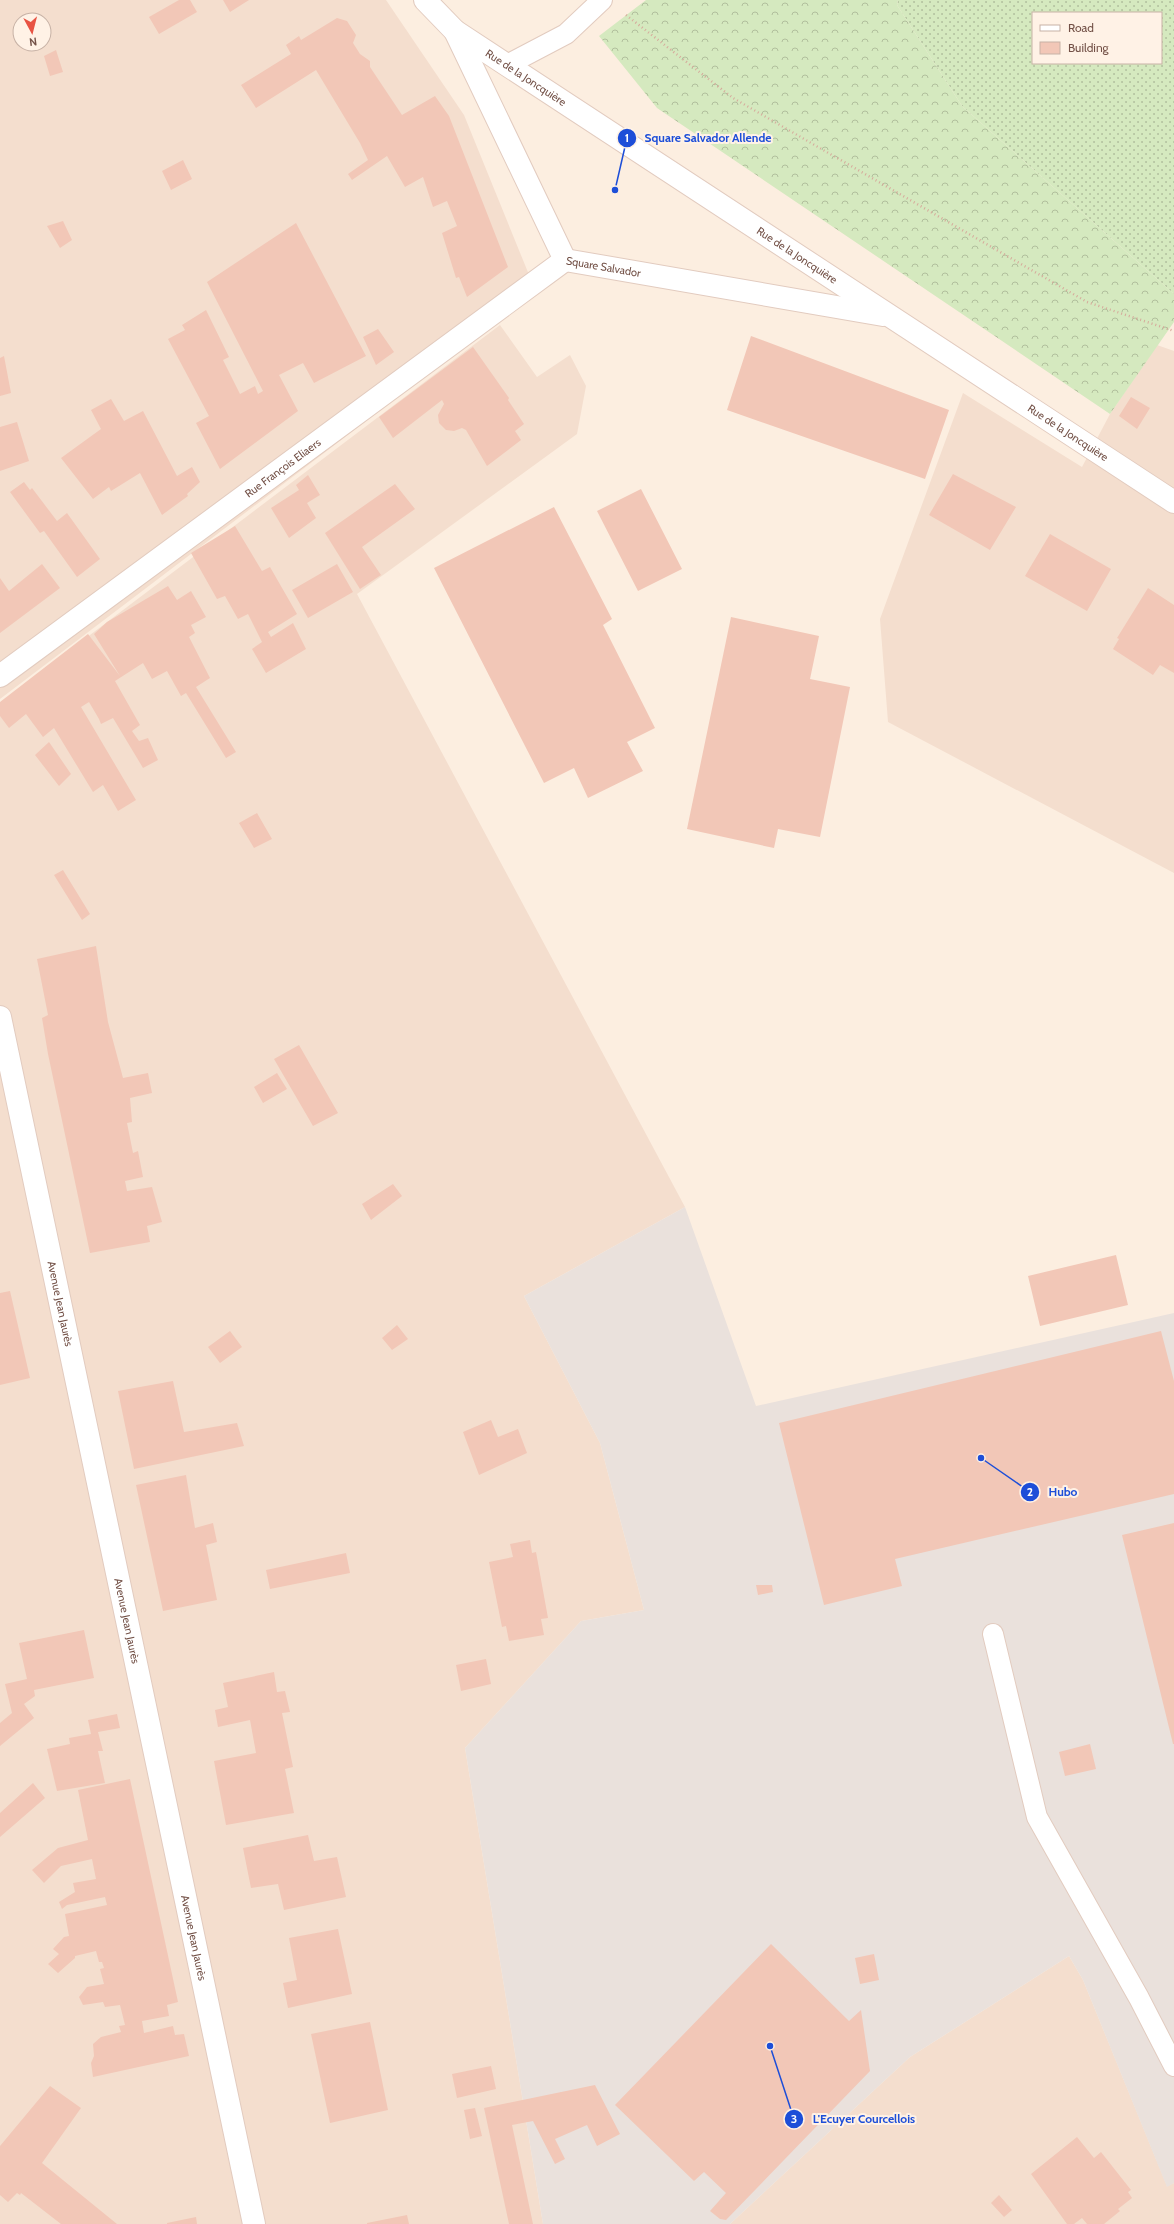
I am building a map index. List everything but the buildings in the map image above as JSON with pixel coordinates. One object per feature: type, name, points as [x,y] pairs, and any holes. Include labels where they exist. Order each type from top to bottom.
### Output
[{"type":"street","name":"Rue de la Joncquière","points":[[425,0],[455,31],[1174,502]]},
{"type":"street","name":"Square Salvador","points":[[455,31],[565,260],[892,317]]},
{"type":"street","name":"Rue François Eliaers","points":[[0,676],[565,260]]},
{"type":"street","name":"Avenue Jean Jaurès","points":[[0,1017],[254,2224]]},
{"type":"lane","points":[[507,65],[566,34],[602,0]]},
{"type":"lane","points":[[993,1634],[1037,1817],[1139,1998],[1174,2066]]},
{"type":"path","points":[[626,15],[733,98],[746,106],[1087,302],[1174,331]]},
{"type":"shaded area","points":[[0,0],[386,0],[464,115],[536,292],[0,699]]},
{"type":"shaded area","points":[[500,325],[537,377],[570,355],[586,386],[577,434],[357,594],[685,1207],[524,1296],[600,1443],[644,1610],[581,1621],[465,1748],[543,2224],[0,2224],[0,703]]},
{"type":"shaded area","points":[[1157,345],[1174,351],[1174,873],[888,722],[880,619],[963,393],[1082,467],[1110,414]]},
{"type":"shaded area","points":[[685,1207],[756,1406],[1174,1313],[1174,2183],[1167,2187],[1083,1980],[1069,1956],[910,2057],[730,2224],[543,2224],[465,1748],[581,1621],[644,1610],[600,1443],[524,1296]]},
{"type":"shaded area","points":[[1069,1956],[1083,1980],[1167,2186],[1174,2183],[1174,2224],[730,2224],[910,2057]]},
{"type":"green space","points":[[646,0],[898,0],[897,5],[962,106],[1174,294],[1174,322],[1110,414],[657,108],[599,36]]},
{"type":"green space","points":[[898,0],[1174,0],[1174,294],[962,106],[897,5]]},
{"type":"place","name":"Square Salvador Allende","points":[[615,190]]},
{"type":"place","name":"Hubo","points":[[981,1458]]},
{"type":"place","name":"L'Ecuyer Courcellois","points":[[770,2046]]}]
